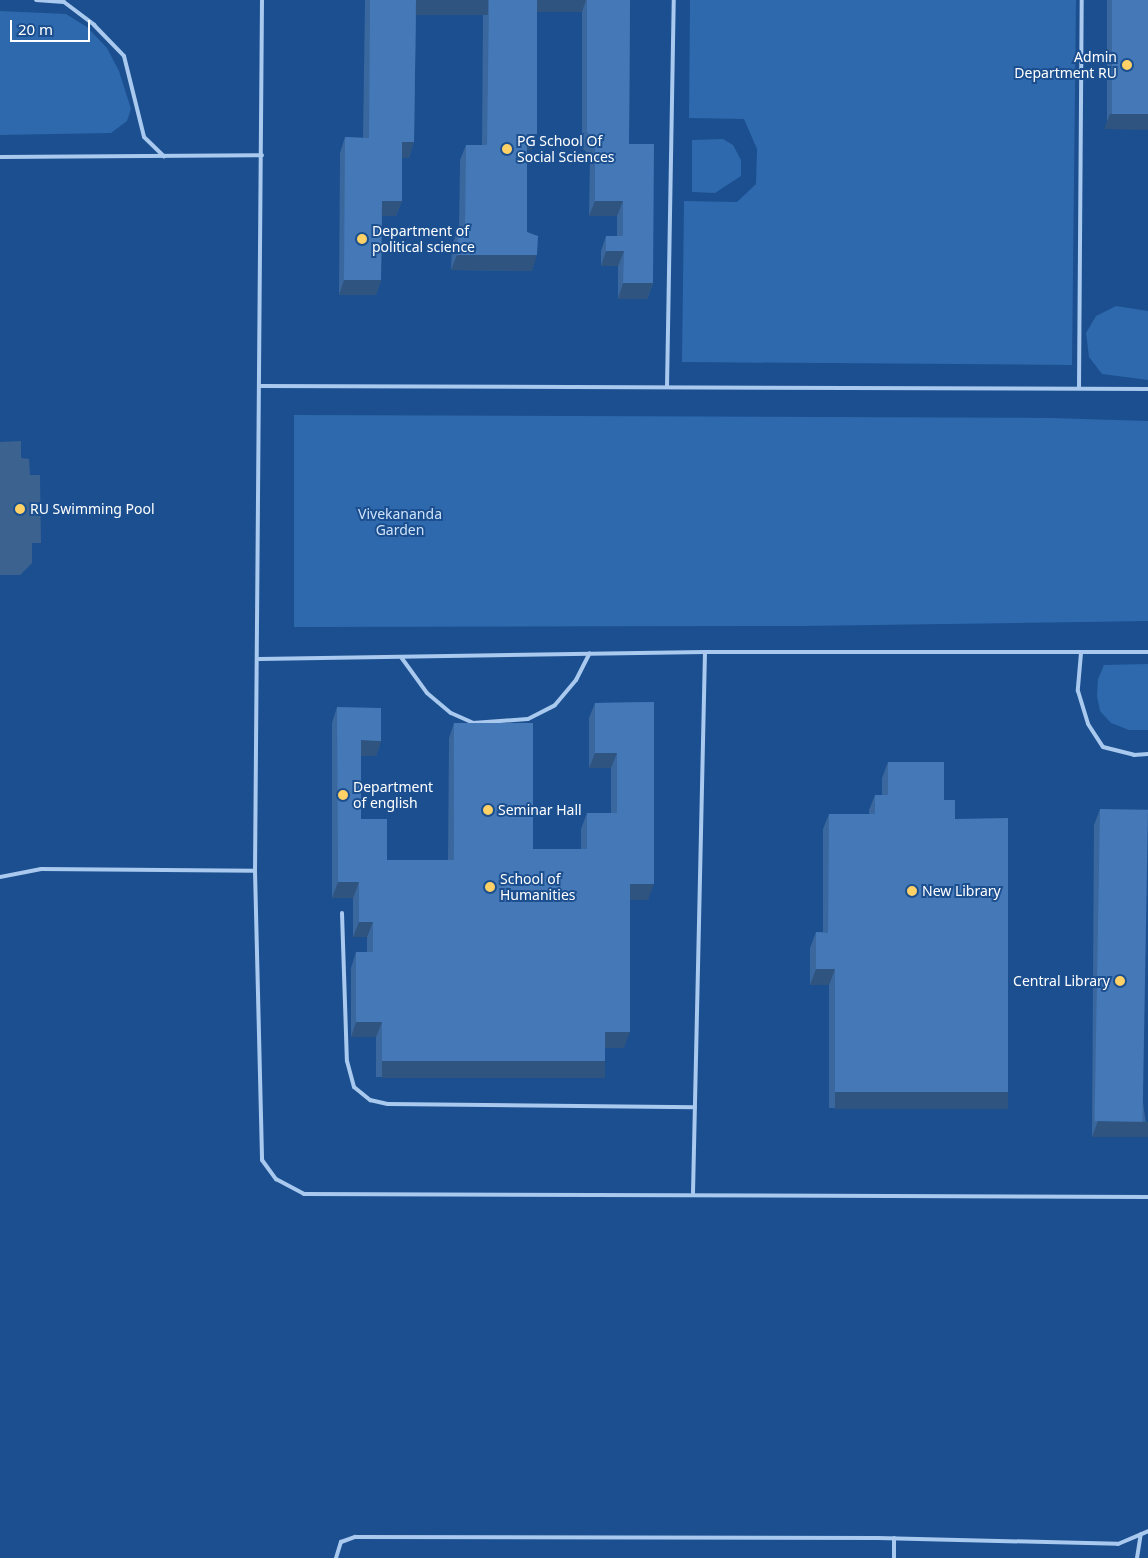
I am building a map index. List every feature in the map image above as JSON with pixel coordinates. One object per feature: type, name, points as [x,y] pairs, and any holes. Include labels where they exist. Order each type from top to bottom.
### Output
[{"type":"lane","points":[[36,0],[64,2],[94,25],[124,56],[144,137],[164,156]]},
{"type":"lane","points":[[262,0],[259,659],[255,871],[262,1160],[276,1179],[304,1194],[693,1193],[1148,1197]]},
{"type":"lane","points":[[667,387],[674,0]]},
{"type":"lane","points":[[1079,388],[1082,0]]},
{"type":"lane","points":[[0,156],[262,155]]},
{"type":"lane","points":[[260,386],[1148,389]]},
{"type":"lane","points":[[259,659],[705,652],[1148,652]]},
{"type":"lane","points":[[693,1193],[705,652]]},
{"type":"lane","points":[[402,657],[427,693],[451,713],[473,723],[528,719],[555,705],[576,680],[590,653]]},
{"type":"lane","points":[[1081,653],[1078,691],[1088,724],[1103,747],[1134,755],[1148,754]]},
{"type":"lane","points":[[0,877],[41,868],[255,871]]},
{"type":"lane","points":[[342,913],[348,1062],[354,1087],[370,1100],[388,1104],[695,1107]]},
{"type":"lane","points":[[336,1558],[341,1542],[355,1537],[894,1538],[1118,1544],[1148,1531]]},
{"type":"lane","points":[[1137,1558],[1141,1534]]},
{"type":"lane","points":[[894,1538],[894,1558]]},
{"type":"green space","points":[[690,0],[1076,0],[1072,365],[682,362],[684,201],[737,202],[756,184],[757,149],[744,119],[689,118]]},
{"type":"green space","points":[[0,11],[66,14],[87,27],[107,48],[119,71],[131,109],[127,121],[111,133],[0,135]]},
{"type":"green space","points":[[723,139],[733,145],[741,160],[741,176],[715,193],[692,192],[692,140]]},
{"type":"green space","points":[[1116,306],[1148,311],[1148,380],[1102,374],[1089,357],[1086,333],[1096,316]]},
{"type":"green space","name":"Vivekananda Garden","points":[[294,415],[1050,418],[1148,421],[1148,621],[803,626],[294,627]]},
{"type":"green space","points":[[1148,664],[1148,730],[1129,730],[1111,723],[1100,711],[1097,696],[1098,679],[1104,665]]},
{"type":"shaded area","name":"RU Swimming Pool","points":[[21,441],[21,458],[29,459],[30,475],[40,475],[41,543],[32,543],[32,563],[20,575],[0,575],[0,442]]},
{"type":"building","points":[[370,0],[416,0],[414,142],[402,142],[402,201],[382,201],[381,280],[344,280],[345,137],[369,138]]},
{"type":"building","points":[[489,0],[537,0],[537,134],[527,134],[527,232],[538,236],[537,255],[457,255],[458,229],[465,229],[466,145],[487,145]]},
{"type":"building","points":[[587,0],[630,0],[629,144],[654,144],[653,283],[623,283],[624,251],[606,251],[606,236],[623,236],[623,201],[595,201],[595,140],[587,132]]},
{"type":"building","name":"Admin Department RU","points":[[1112,0],[1148,0],[1148,114],[1112,114]]},
{"type":"building","name":"School of Humanities","points":[[654,702],[654,884],[630,884],[630,1032],[605,1032],[605,1061],[382,1061],[382,1022],[356,1022],[356,952],[373,952],[373,922],[359,922],[359,882],[338,882],[337,707],[381,708],[381,741],[361,740],[361,819],[387,819],[387,860],[454,860],[454,723],[533,723],[533,849],[587,849],[587,813],[617,813],[617,753],[595,753],[595,703]]},
{"type":"building","name":"New Library","points":[[888,762],[944,762],[944,800],[955,800],[955,819],[1008,818],[1008,1092],[835,1092],[835,969],[816,969],[816,932],[828,933],[829,814],[875,814],[875,795],[888,795]]},
{"type":"building","name":"Central Library","points":[[1100,809],[1148,810],[1143,1122],[1095,1121]]},
{"type":"place","name":"Admin Department RU","points":[[1127,65]]},
{"type":"place","name":"PG School Of Social Sciences","points":[[507,149]]},
{"type":"place","name":"Department of political science","points":[[362,239]]},
{"type":"place","name":"RU Swimming Pool","points":[[20,509]]},
{"type":"place","name":"Department of english","points":[[343,795]]},
{"type":"place","name":"Seminar Hall","points":[[488,810]]},
{"type":"place","name":"School of Humanities","points":[[490,887]]},
{"type":"place","name":"New Library","points":[[912,891]]},
{"type":"place","name":"Central Library","points":[[1120,981]]}]
